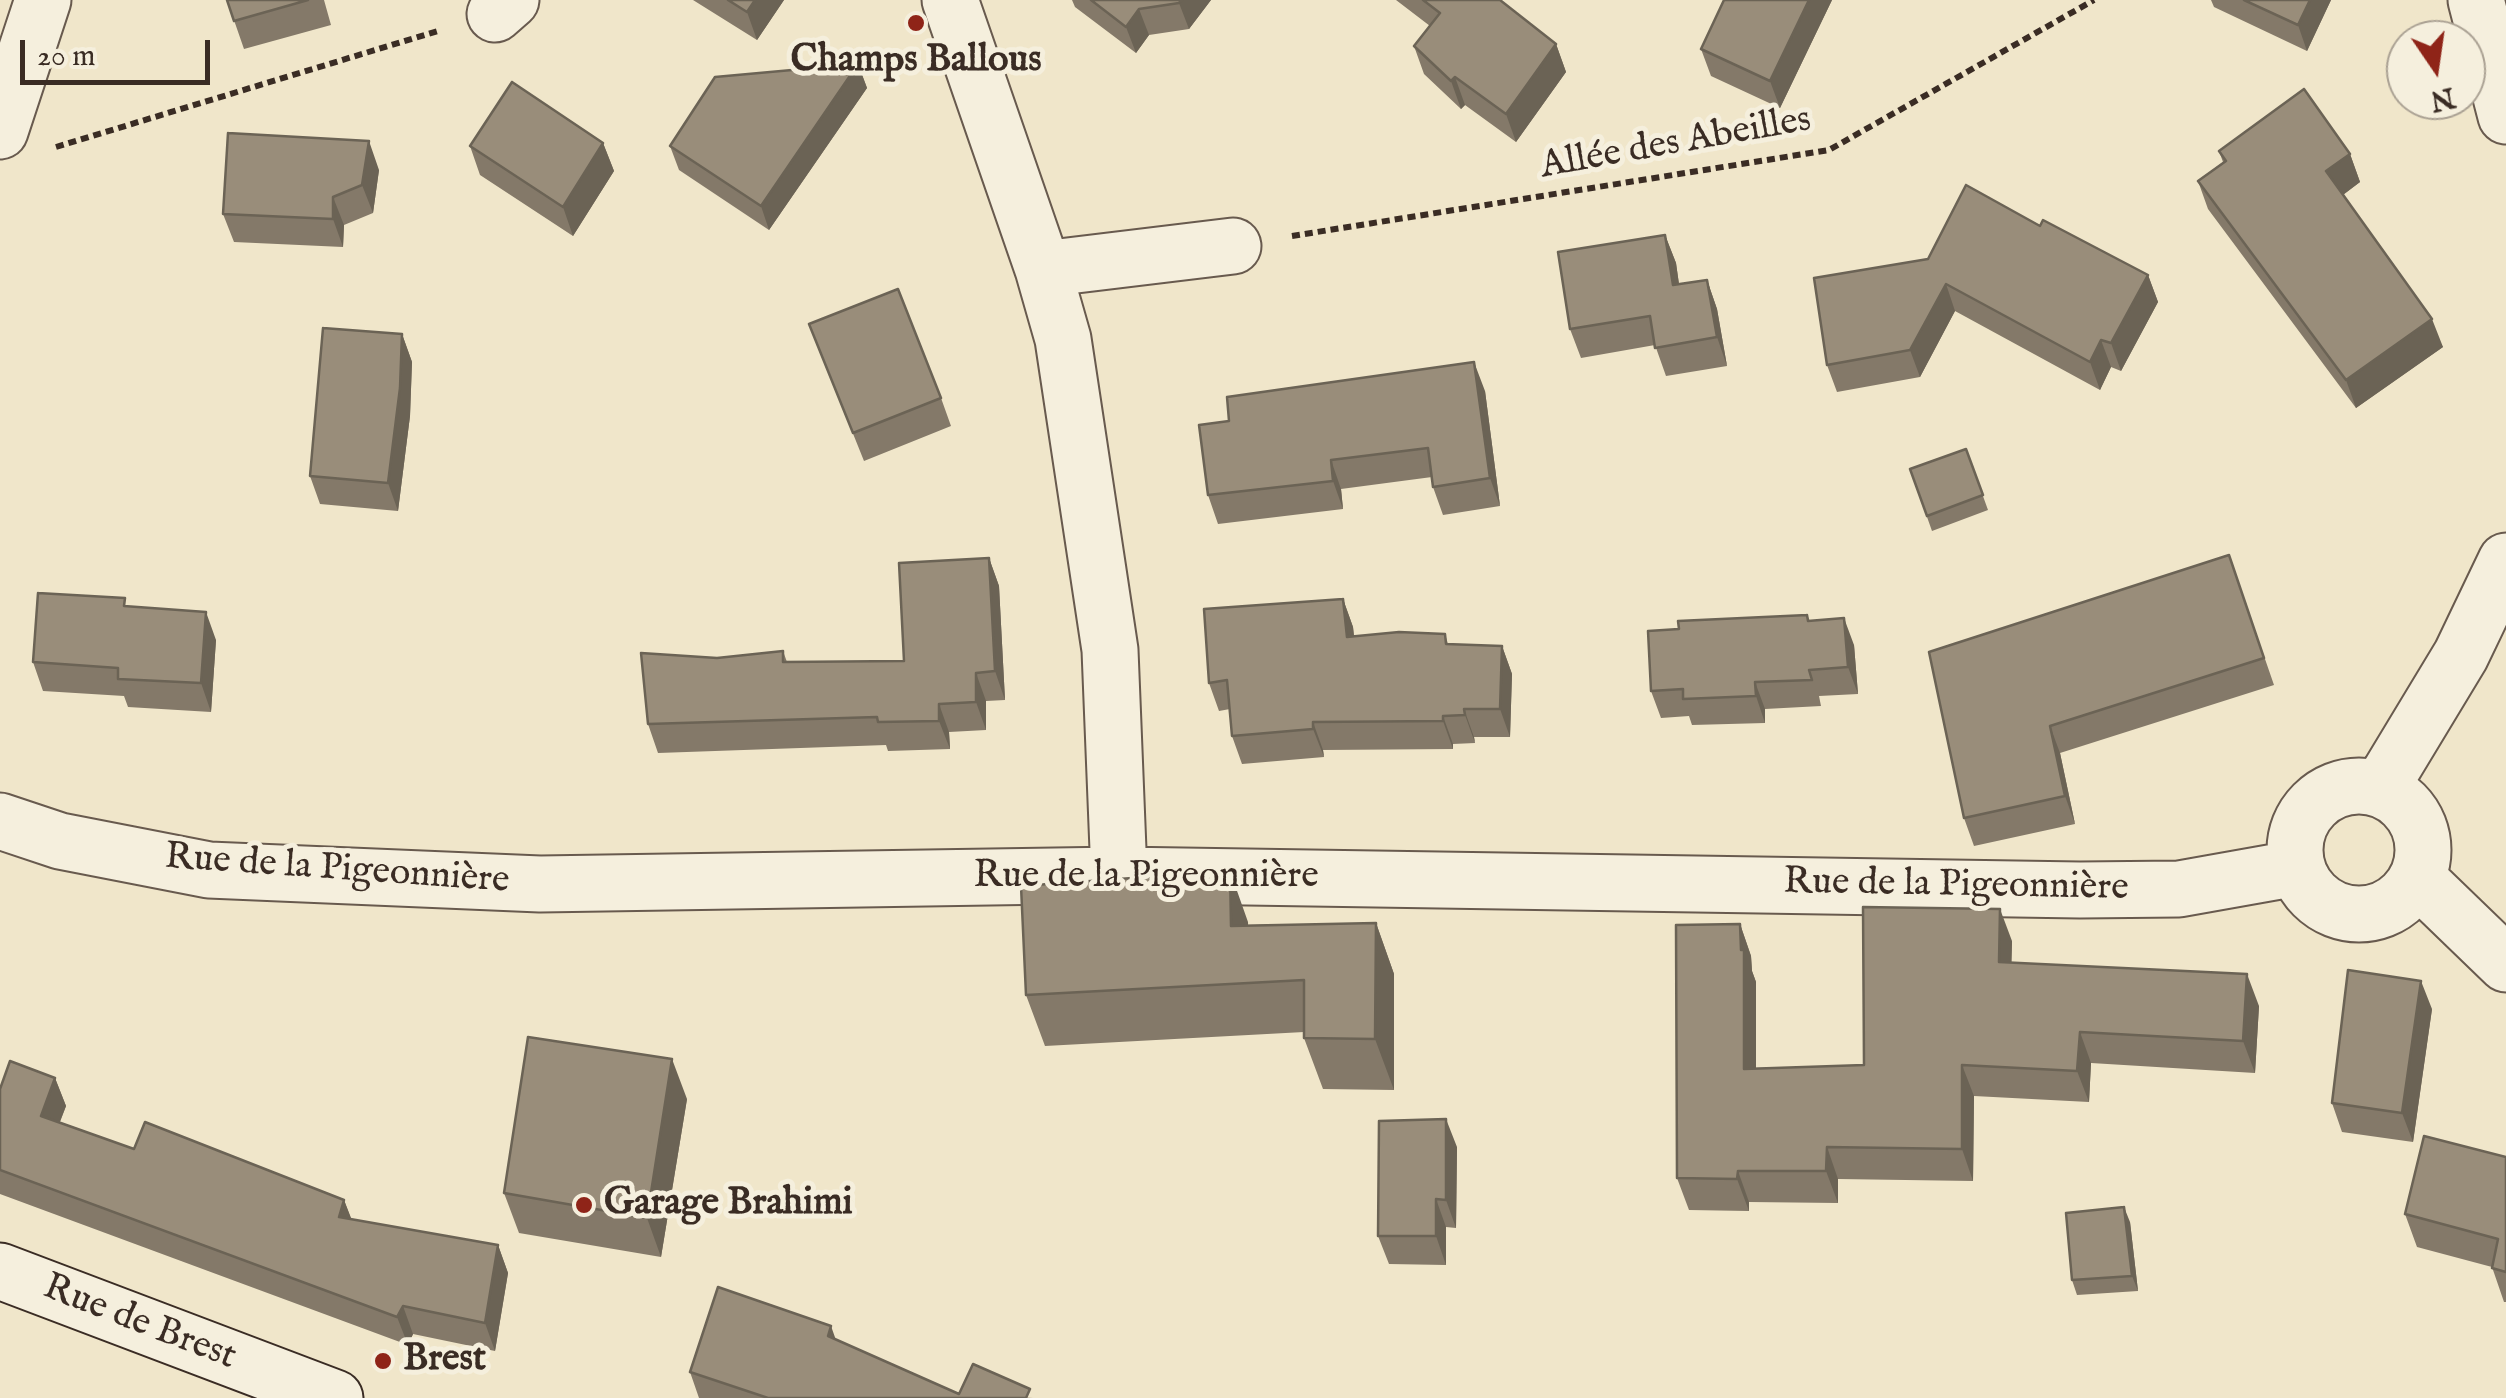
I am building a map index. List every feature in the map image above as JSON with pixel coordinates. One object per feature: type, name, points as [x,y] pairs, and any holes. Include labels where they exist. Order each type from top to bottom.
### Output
[{"type":"street","points":[[19,139],[43,0]]},
{"type":"street","points":[[950,0],[1043,269],[1063,340],[1110,650],[1119,875]]},
{"type":"street","points":[[2476,0],[2506,116]]},
{"type":"street","points":[[1043,269],[1233,246]]},
{"type":"street","points":[[2380,789],[2461,655],[2506,561]]},
{"type":"street","points":[[2340,788],[2380,789],[2399,799],[2414,815],[2423,836],[2424,857],[2418,879],[2392,907],[2373,913],[2334,910],[2304,886],[2294,848],[2298,828],[2322,797],[2340,788]]},
{"type":"street","name":"Rue de la Pigeonnière","points":[[0,822],[60,841],[209,870],[540,884],[1119,875],[2080,890],[2179,888],[2297,868]]},
{"type":"street","points":[[2418,879],[2506,964]]},
{"type":"street","name":"Rue de Brest","points":[[0,1270],[335,1398]]},
{"type":"path","name":"Allée des Abeilles","points":[[1233,246],[1829,150],[2094,0]]},
{"type":"path","points":[[19,139],[57,146],[502,7]]},
{"type":"building","points":[[227,0],[308,0],[234,21]]},
{"type":"building","points":[[728,0],[755,0],[747,12]]},
{"type":"building","points":[[1091,0],[1182,0],[1139,9],[1126,27]]},
{"type":"building","points":[[1423,0],[1500,0],[1556,44],[1506,114],[1455,77],[1451,81],[1414,46],[1440,13]]},
{"type":"building","points":[[1724,0],[1809,0],[1770,81],[1701,49]]},
{"type":"building","points":[[2244,0],[2310,0],[2298,25]]},
{"type":"building","points":[[858,64],[761,206],[670,146],[715,77]]},
{"type":"building","points":[[512,82],[603,143],[563,207],[470,146]]},
{"type":"building","points":[[2304,89],[2350,154],[2326,171],[2432,319],[2346,380],[2198,181],[2226,161],[2219,151]]},
{"type":"building","points":[[228,133],[369,141],[362,185],[333,197],[333,219],[223,214]]},
{"type":"building","points":[[1966,185],[2040,226],[2043,220],[2148,275],[2111,343],[2101,340],[2090,362],[1946,284],[1910,350],[1827,365],[1814,278],[1928,259]]},
{"type":"building","points":[[1665,235],[1673,285],[1707,280],[1717,337],[1655,348],[1650,316],[1570,329],[1558,252]]},
{"type":"building","points":[[898,289],[941,398],[853,433],[809,324]]},
{"type":"building","points":[[323,328],[402,334],[400,388],[388,483],[310,476]]},
{"type":"building","points":[[1474,362],[1490,478],[1433,487],[1428,448],[1331,460],[1333,481],[1208,495],[1199,425],[1229,421],[1227,397]]},
{"type":"building","points":[[1966,449],[1983,495],[1927,516],[1910,469]]},
{"type":"building","points":[[2229,555],[2264,658],[2050,726],[2065,796],[1964,818],[1929,652]]},
{"type":"building","points":[[989,558],[995,671],[976,673],[976,702],[939,704],[939,721],[878,722],[877,717],[648,724],[641,653],[717,658],[783,651],[783,662],[904,661],[899,563]]},
{"type":"building","points":[[38,593],[125,598],[124,606],[206,612],[201,683],[118,679],[118,668],[33,662]]},
{"type":"building","points":[[1343,599],[1347,637],[1399,632],[1445,634],[1446,644],[1502,646],[1500,709],[1464,709],[1465,715],[1443,716],[1443,721],[1313,722],[1313,729],[1232,736],[1227,680],[1209,683],[1204,609]]},
{"type":"building","points":[[1807,615],[1808,621],[1844,618],[1848,667],[1809,670],[1812,680],[1755,682],[1756,696],[1683,699],[1683,689],[1651,691],[1648,631],[1679,629],[1678,621]]},
{"type":"building","points":[[1230,871],[1231,926],[1376,923],[1375,1039],[1304,1038],[1304,980],[1026,995],[1021,886]]},
{"type":"building","points":[[1863,907],[2000,909],[1999,962],[2247,974],[2243,1041],[2080,1032],[2077,1071],[1962,1065],[1962,1149],[1827,1147],[1826,1171],[1738,1171],[1737,1179],[1677,1178],[1676,925],[1740,924],[1744,950],[1744,1069],[1864,1065]]},
{"type":"building","points":[[2348,970],[2421,981],[2402,1113],[2332,1103]]},
{"type":"building","points":[[528,1037],[672,1059],[647,1218],[504,1193]]},
{"type":"building","points":[[10,1061],[55,1078],[41,1116],[134,1149],[145,1122],[344,1200],[339,1217],[498,1245],[485,1323],[403,1306],[397,1317],[0,1170],[0,1089]]},
{"type":"building","points":[[1446,1119],[1446,1200],[1436,1199],[1436,1236],[1378,1236],[1379,1121]]},
{"type":"building","points":[[2424,1136],[2506,1157],[2506,1272],[2492,1268],[2498,1239],[2405,1214]]},
{"type":"building","points":[[2124,1207],[2132,1276],[2072,1280],[2066,1213]]},
{"type":"building","points":[[718,1287],[831,1326],[828,1336],[959,1394],[973,1364],[1030,1389],[1026,1398],[768,1398],[690,1372]]},
{"type":"place","name":"Champs Ballous","points":[[916,23]]},
{"type":"place","name":"Garage Brahimi","points":[[584,1205]]},
{"type":"place","name":"Brest","points":[[383,1361]]}]
